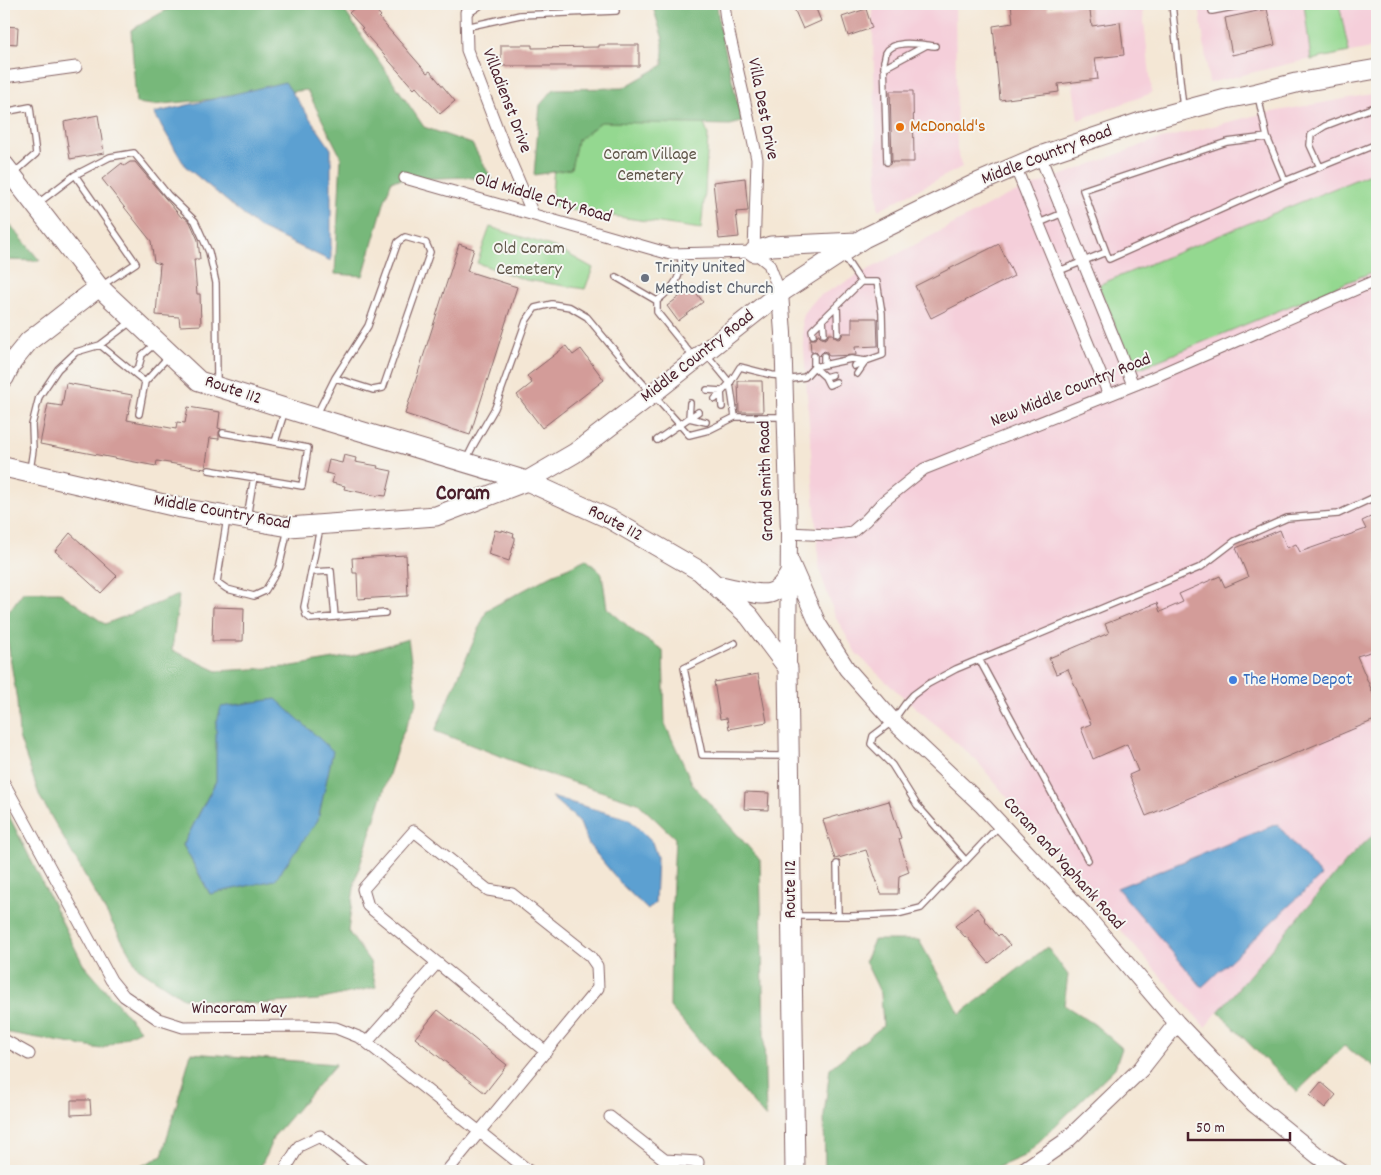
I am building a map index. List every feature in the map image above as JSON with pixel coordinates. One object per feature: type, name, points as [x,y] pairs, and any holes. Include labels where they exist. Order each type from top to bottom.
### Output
[{"type":"main road","name":"Middle Country Road","points":[[4,467],[181,508],[289,527],[436,516],[527,481],[575,452],[780,293],[858,242],[975,184],[1040,156],[1183,110],[1296,83],[1377,70]]},
{"type":"main road","name":"Route 112","points":[[8,170],[99,287],[199,381],[315,418],[527,481],[610,519],[700,571],[749,616],[788,668],[795,1171]]},
{"type":"main road","points":[[754,252],[771,246],[858,242]]},
{"type":"main road","points":[[4,378],[12,362],[29,341],[99,287]]},
{"type":"main road","name":"Grand Smith Road","points":[[780,293],[789,532],[788,668]]},
{"type":"main road","points":[[714,584],[759,595],[769,594],[783,584],[789,567]]},
{"type":"main road","name":"Coram and Yaphank Road","points":[[789,567],[818,624],[847,670],[894,722],[1001,825],[1084,914],[1177,1023],[1254,1104],[1340,1171]]},
{"type":"main road","points":[[1023,1171],[1065,1142],[1141,1069],[1177,1023]]},
{"type":"street","name":"Villadienst Drive","points":[[478,4],[466,12],[467,50],[505,149],[533,214]]},
{"type":"street","name":"Villa Dest Drive","points":[[724,4],[757,160],[754,252]]},
{"type":"street","points":[[4,77],[76,67]]},
{"type":"street","points":[[1040,156],[1133,385]]},
{"type":"street","points":[[1015,166],[1109,395]]},
{"type":"street","name":"Old Middle Crty Road","points":[[405,178],[675,254],[754,252]]},
{"type":"street","points":[[754,252],[769,264],[780,293]]},
{"type":"street","name":"New Middle Country Road","points":[[789,532],[829,535],[852,532],[884,501],[924,469],[1133,385],[1377,280]]},
{"type":"street","name":"Wincoram Way","points":[[4,783],[111,980],[124,996],[158,1019],[183,1026],[308,1026],[336,1028],[361,1038],[528,1171]]},
{"type":"street","points":[[448,1171],[546,1052],[598,988],[597,966],[590,956],[512,894],[488,890],[414,831],[363,889],[368,906],[546,1052]]},
{"type":"street","points":[[367,1042],[437,963]]},
{"type":"street","points":[[4,1040],[30,1054]]},
{"type":"street","points":[[610,1117],[665,1160],[698,1162],[698,1171]]},
{"type":"street","points":[[284,1171],[299,1146],[320,1136],[365,1171]]},
{"type":"lane","points":[[1172,4],[1183,110]]},
{"type":"lane","points":[[1212,11],[1249,4]]},
{"type":"lane","points":[[466,27],[520,15],[616,11]]},
{"type":"lane","points":[[886,162],[884,61],[886,53],[892,47],[900,44],[935,46]]},
{"type":"lane","points":[[884,68],[927,46]]},
{"type":"lane","points":[[1257,93],[1267,137],[1285,181]]},
{"type":"lane","points":[[1320,167],[1310,145],[1311,135],[1325,126],[1377,106]]},
{"type":"lane","points":[[4,112],[30,107],[36,154],[8,170]]},
{"type":"lane","points":[[1267,137],[1227,142],[1083,190],[1109,259],[1285,181],[1377,144]]},
{"type":"lane","points":[[35,205],[75,175],[110,157],[134,153],[168,195],[195,221],[209,252],[216,283],[217,386]]},
{"type":"lane","points":[[75,175],[136,263],[99,287]]},
{"type":"lane","points":[[1039,223],[1063,213]]},
{"type":"lane","points":[[315,418],[335,378],[368,326],[398,242],[406,237],[426,243],[430,252],[383,388],[373,390],[335,378]]},
{"type":"lane","points":[[1058,272],[1106,252]]},
{"type":"lane","points":[[842,253],[861,282]]},
{"type":"lane","points":[[657,301],[672,289],[680,276],[682,266],[675,254]]},
{"type":"lane","points":[[616,277],[657,301]]},
{"type":"lane","points":[[813,335],[812,330],[861,282],[877,282],[882,313],[883,355],[854,366]]},
{"type":"lane","points":[[657,301],[657,312],[700,356],[730,383],[735,418]]},
{"type":"lane","points":[[465,462],[495,408],[526,321],[536,308],[552,304],[570,307],[587,317],[689,435],[709,430],[735,418],[785,416]]},
{"type":"lane","points":[[837,306],[838,334]]},
{"type":"lane","points":[[823,319],[824,334]]},
{"type":"lane","points":[[30,473],[33,450],[32,425],[39,396],[58,369],[76,352],[100,345],[134,320]]},
{"type":"lane","points":[[100,345],[145,382]]},
{"type":"lane","points":[[133,372],[139,366],[142,355],[164,348]]},
{"type":"lane","points":[[140,414],[145,382],[164,348]]},
{"type":"lane","points":[[814,356],[814,368]]},
{"type":"lane","points":[[824,356],[824,365]]},
{"type":"lane","points":[[715,399],[730,383],[740,367],[784,378],[805,377],[814,368],[824,365],[851,359],[866,361]]},
{"type":"lane","points":[[857,374],[866,361]]},
{"type":"lane","points":[[814,368],[825,377],[829,385],[836,382]]},
{"type":"lane","points":[[825,377],[832,375]]},
{"type":"lane","points":[[707,390],[721,391]]},
{"type":"lane","points":[[721,391],[722,407]]},
{"type":"lane","points":[[689,418],[690,403]]},
{"type":"lane","points":[[275,442],[286,408]]},
{"type":"lane","points":[[657,440],[698,412]]},
{"type":"lane","points":[[689,418],[706,422]]},
{"type":"lane","points":[[209,470],[302,486],[308,448],[223,433]]},
{"type":"lane","points":[[247,520],[254,477]]},
{"type":"lane","points":[[966,861],[917,805],[892,765],[872,744],[873,736],[894,722],[913,695],[928,684],[956,669],[1201,567],[1235,541],[1287,518],[1338,514],[1377,496]]},
{"type":"lane","points":[[227,516],[217,582],[227,589],[254,596],[265,591],[279,568],[289,527]]},
{"type":"lane","points":[[321,526],[304,607],[306,615],[311,619],[385,614]]},
{"type":"lane","points":[[311,572],[331,571],[335,617]]},
{"type":"lane","points":[[735,643],[684,668],[702,755],[790,756]]},
{"type":"lane","points":[[979,659],[1088,860]]},
{"type":"lane","points":[[791,916],[897,914],[921,908],[1001,825]]},
{"type":"lane","points":[[837,864],[838,916]]},
{"type":"shaded area","points":[[872,4],[955,4],[957,150],[962,167],[878,210]]},
{"type":"shaded area","points":[[1061,4],[1142,4],[1152,93],[1078,120]]},
{"type":"shaded area","points":[[1199,4],[1377,4],[1377,47],[1292,63],[1209,83]]},
{"type":"shaded area","points":[[1377,93],[1377,831],[1349,858],[1205,1027],[1080,884],[976,760],[884,680],[856,653],[835,616],[819,569],[802,320],[806,310],[821,295],[1004,197],[1153,141],[1261,114]]},
{"type":"green space","points":[[177,4],[340,4],[424,127],[472,144],[493,181],[466,177],[392,180],[363,276],[335,274],[341,157],[307,90],[153,105],[136,103],[131,30]]},
{"type":"green space","points":[[652,4],[717,4],[719,24],[742,122],[730,125],[601,122],[577,141],[571,169],[534,175],[540,105],[554,89],[623,88],[663,65],[663,39]]},
{"type":"green space","points":[[1304,4],[1339,4],[1349,52],[1311,60]]},
{"type":"green space","name":"Coram Village Cemetery","points":[[554,113],[701,115],[708,135],[701,229],[551,207],[555,154]]},
{"type":"green space","points":[[1377,171],[1377,270],[1140,368],[1133,367],[1098,285]]},
{"type":"green space","points":[[4,217],[40,261],[4,260]]},
{"type":"green space","name":"Old Coram Cemetery","points":[[490,227],[557,248],[593,268],[585,289],[526,280],[477,263]]},
{"type":"green space","points":[[586,559],[602,574],[607,608],[637,634],[663,650],[665,724],[693,785],[760,860],[766,1118],[670,1007],[675,838],[638,803],[544,773],[435,731],[487,610]]},
{"type":"green space","points":[[23,592],[59,592],[105,624],[179,595],[172,650],[217,671],[287,667],[352,656],[408,639],[417,701],[400,740],[355,881],[348,931],[370,962],[376,987],[318,1000],[258,1004],[183,998],[138,968],[40,797],[19,737],[17,701],[4,618]],"holes":[[[216,781],[210,894],[183,845]]]},
{"type":"green space","points":[[4,806],[83,964],[140,1030],[101,1049],[4,1032]]},
{"type":"green space","points":[[1377,831],[1377,1068],[1344,1046],[1297,1092],[1218,1012],[1349,858]]},
{"type":"green space","points":[[874,940],[919,940],[960,1014],[1047,947],[1068,975],[1064,1005],[1094,1024],[1122,1048],[1115,1068],[1024,1156],[989,1171],[825,1171],[824,1115],[830,1068],[883,1026],[881,994],[865,961]]},
{"type":"green space","points":[[191,1053],[336,1064],[274,1136],[259,1171],[131,1171],[162,1156]]},
{"type":"water","points":[[285,82],[331,149],[331,261],[258,227],[185,166],[154,113]]},
{"type":"water","points":[[276,699],[333,751],[318,820],[275,880],[210,894],[183,845],[216,781],[216,725],[221,707]]},
{"type":"water","points":[[551,797],[629,819],[652,842],[657,857],[655,903],[648,910],[623,886],[589,845],[579,821]]},
{"type":"water","points":[[1277,824],[1321,876],[1202,987],[1117,888]]},
{"type":"building","points":[[359,4],[370,4],[381,16],[379,18],[427,73],[430,71],[455,101],[440,114],[416,87],[414,89],[349,13]]},
{"type":"building","points":[[792,4],[814,4],[821,21],[803,29]]},
{"type":"building","points":[[1011,4],[1048,4],[1048,9],[1089,4],[1092,26],[1120,22],[1124,55],[1095,58],[1098,79],[1058,84],[1059,92],[1000,100],[993,26],[1013,23]]},
{"type":"building","points":[[866,9],[872,28],[848,36],[842,17]]},
{"type":"building","points":[[1267,9],[1275,45],[1232,55],[1225,18]]},
{"type":"building","points":[[4,26],[18,27],[17,44],[4,43]]},
{"type":"building","points":[[501,45],[532,45],[532,48],[639,45],[639,66],[501,66]]},
{"type":"building","name":"McDonald's","points":[[890,91],[913,91],[914,162],[892,162]]},
{"type":"building","points":[[98,115],[104,153],[70,159],[64,122]]},
{"type":"building","points":[[130,162],[135,162],[182,218],[183,216],[190,222],[198,240],[200,259],[194,259],[197,294],[200,294],[201,325],[180,326],[179,317],[156,315],[160,264],[154,262],[151,241],[102,179],[122,163],[124,166]]},
{"type":"building","points":[[745,178],[748,211],[736,212],[739,237],[719,239],[713,182]]},
{"type":"building","points":[[459,244],[474,249],[467,271],[517,287],[470,435],[405,414]]},
{"type":"building","points":[[999,244],[1014,276],[931,318],[915,286]]},
{"type":"building","points":[[692,287],[703,302],[678,321],[667,306]]},
{"type":"building","points":[[852,318],[877,318],[878,346],[855,347],[856,355],[829,356],[824,351],[819,356],[816,352],[811,352],[810,339],[816,339],[818,334],[824,339],[829,334],[833,334],[838,339],[841,338],[843,333],[852,333]]},
{"type":"building","points":[[566,346],[573,355],[581,349],[604,380],[542,428],[517,395],[532,383],[527,376]]},
{"type":"building","points":[[738,381],[762,381],[763,412],[739,412]]},
{"type":"building","points":[[66,383],[132,395],[127,420],[176,429],[177,422],[185,423],[188,407],[220,412],[218,428],[221,429],[219,439],[210,438],[205,469],[157,461],[156,466],[40,444],[48,404],[62,406]]},
{"type":"building","points":[[344,455],[356,458],[355,462],[378,466],[377,468],[392,471],[386,496],[344,489],[345,486],[332,483],[334,475],[326,473],[329,460],[342,463]]},
{"type":"building","name":"The Home Depot","points":[[1377,514],[1377,650],[1357,656],[1377,703],[1377,719],[1146,816],[1129,775],[1138,771],[1127,744],[1093,759],[1081,728],[1091,724],[1068,669],[1056,674],[1049,658],[1109,633],[1105,624],[1157,603],[1160,612],[1183,602],[1179,594],[1220,576],[1225,587],[1248,577],[1236,548],[1280,530],[1287,548],[1296,544],[1300,552],[1366,529],[1362,521]]},
{"type":"building","points":[[495,530],[514,534],[515,540],[509,561],[488,554]]},
{"type":"building","points":[[70,533],[117,576],[101,593],[55,551]]},
{"type":"building","points":[[406,555],[408,596],[358,599],[357,573],[353,573],[352,558]]},
{"type":"building","points":[[213,607],[244,608],[243,641],[212,641]]},
{"type":"building","points":[[758,674],[767,722],[729,729],[727,718],[720,719],[714,682]]},
{"type":"building","points":[[745,792],[769,793],[768,810],[744,809]]},
{"type":"building","points":[[889,801],[901,838],[899,839],[909,872],[899,876],[898,894],[881,894],[866,850],[835,859],[823,820]]},
{"type":"building","points":[[977,908],[998,936],[1000,934],[1010,945],[989,963],[955,926]]},
{"type":"building","points":[[438,1010],[507,1065],[485,1093],[415,1038]]},
{"type":"building","points":[[1321,1082],[1336,1095],[1325,1108],[1310,1095]]},
{"type":"building","points":[[71,1100],[90,1100],[91,1114],[71,1115]]},
{"type":"place","name":"McDonald's","points":[[900,127]]},
{"type":"place","name":"Trinity United Methodist Church","points":[[645,278]]},
{"type":"place","name":"The Home Depot","points":[[1233,680]]},
{"type":"district","name":"Coram","points":[[463,494]]}]
